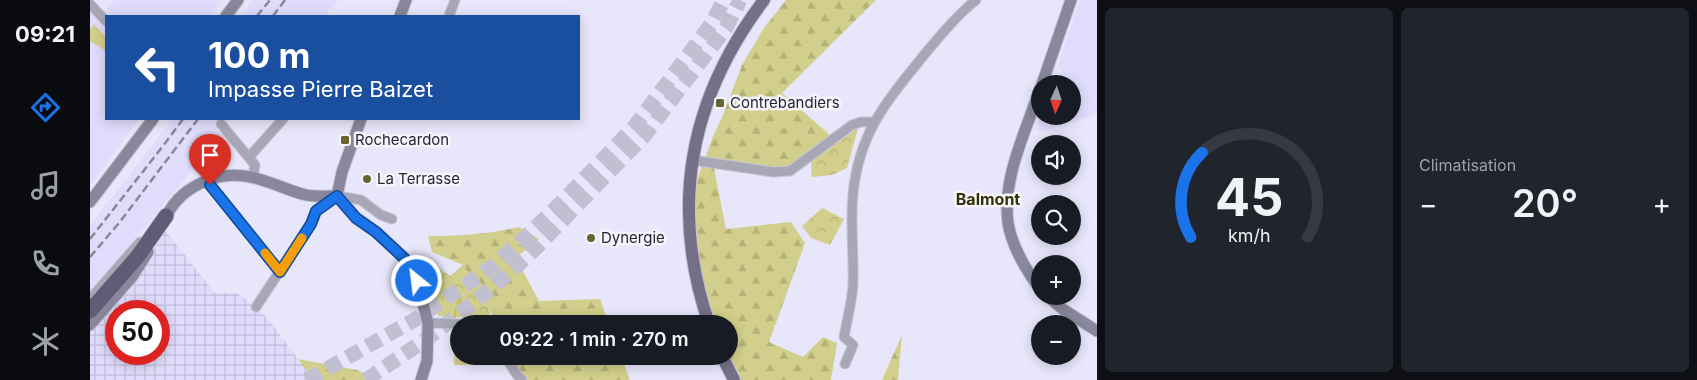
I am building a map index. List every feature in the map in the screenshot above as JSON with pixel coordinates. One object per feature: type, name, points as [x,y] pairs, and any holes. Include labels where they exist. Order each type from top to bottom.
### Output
[{"type":"highway","points":[[90,311],[138,256],[166,216]]},
{"type":"main road","points":[[706,315],[695,278],[689,238],[689,196],[692,160],[698,130],[724,60],[764,0]]},
{"type":"main road","points":[[726,365],[734,380]]},
{"type":"street","points":[[227,15],[238,0]]},
{"type":"street","points":[[400,15],[406,0]]},
{"type":"street","points":[[449,15],[455,0]]},
{"type":"street","points":[[844,364],[853,345],[844,337],[853,286],[851,228],[853,194],[860,157],[873,122],[891,95],[951,23],[976,0]]},
{"type":"street","points":[[1045,75],[1071,0]]},
{"type":"street","points":[[90,4],[105,20]]},
{"type":"street","points":[[1031,116],[1010,180],[1008,210],[1008,224],[1012,240],[1031,277]]},
{"type":"street","points":[[90,202],[152,120]]},
{"type":"street","points":[[249,157],[282,120]]},
{"type":"street","points":[[256,308],[311,224],[316,211],[337,196],[342,172],[361,120]]},
{"type":"street","points":[[692,160],[773,172],[790,171],[852,125],[861,122],[873,122]]},
{"type":"street","points":[[221,124],[255,165],[254,177]]},
{"type":"street","points":[[90,324],[132,278],[160,233],[166,216],[180,197],[197,184],[207,180],[234,175],[254,177],[306,195],[337,196],[361,200],[381,215],[392,220]]},
{"type":"street","points":[[207,180],[280,272]]},
{"type":"street","points":[[337,196],[356,218],[376,232],[405,259],[417,281],[428,323],[426,361],[421,380]]},
{"type":"street","points":[[90,300],[152,226],[166,216]]},
{"type":"street","points":[[1058,305],[1097,331]]},
{"type":"street","points":[[428,323],[450,324]]},
{"type":"street","points":[[511,365],[522,380]]},
{"type":"shaded area","points":[[113,0],[222,0],[211,15],[105,15],[105,120],[138,120],[90,185],[90,7],[102,17]]},
{"type":"shaded area","points":[[253,0],[337,0],[325,15],[243,15]]},
{"type":"shaded area","points":[[1080,0],[1097,0],[1097,114],[1081,119],[1081,75],[1062,75],[1064,73],[1058,65]]},
{"type":"shaded area","points":[[171,120],[222,120],[216,128],[221,135],[90,293],[90,225]]},
{"type":"shaded area","points":[[1038,125],[1063,125],[1041,132],[1036,131]]},
{"type":"shaded area","points":[[165,230],[215,293],[237,293],[268,319],[314,380],[90,380],[90,333],[105,315],[105,365],[170,365],[170,300],[118,300],[143,270]]},
{"type":"shaded area","points":[[458,296],[462,296],[464,309],[469,315],[466,315],[460,304],[457,305],[456,315],[454,315]]},
{"type":"green space","points":[[786,0],[876,0],[782,93],[838,142],[790,171],[712,158],[726,229],[791,222],[805,243],[769,342],[803,357],[823,337],[837,343],[831,380],[737,380],[732,365],[738,365],[738,315],[712,315],[698,273],[694,188],[742,65],[764,28]]},
{"type":"green space","points":[[94,24],[105,36],[105,50],[90,41],[90,30]]},
{"type":"green space","points":[[858,128],[847,168],[832,175],[812,177],[811,159]]},
{"type":"green space","points":[[822,208],[844,219],[830,245],[811,238],[802,226]]},
{"type":"green space","points":[[519,227],[539,239],[516,258],[539,301],[600,299],[606,315],[492,315],[489,307],[463,265],[432,252],[428,236],[452,236]]},
{"type":"green space","points":[[422,257],[450,276],[463,265],[489,307],[489,315],[438,316],[434,296],[418,263]]},
{"type":"green space","points":[[902,335],[898,380],[882,380]]},
{"type":"green space","points":[[298,359],[357,370],[379,380],[314,380]]},
{"type":"green space","points":[[516,365],[624,365],[630,380],[527,380]]},
{"type":"tunnel","points":[[307,380],[416,319],[493,266],[518,244],[556,208],[634,127],[712,23],[724,0]]},
{"type":"tunnel","points":[[366,380],[428,338],[482,296],[528,256],[644,136],[726,28],[740,0]]},
{"type":"railway","points":[[258,15],[270,0]]},
{"type":"railway","points":[[274,15],[285,0]]},
{"type":"railway","points":[[90,239],[182,120]]},
{"type":"railway","points":[[90,257],[119,223],[197,120]]},
{"type":"slow traffic","points":[[265,253],[280,272],[302,238]]},
{"type":"place","name":"Contrebandiers","points":[[720,103]]},
{"type":"place","name":"Rochecardon","points":[[345,140]]},
{"type":"place","name":"La Terrasse","points":[[367,179]]},
{"type":"place","name":"Dynergie","points":[[591,238]]},
{"type":"district","name":"Balmont","points":[[988,199]]},
{"type":"route","points":[[210,185],[280,272],[311,224],[316,211],[337,196],[360,222],[376,232],[405,259],[417,281]]}]
